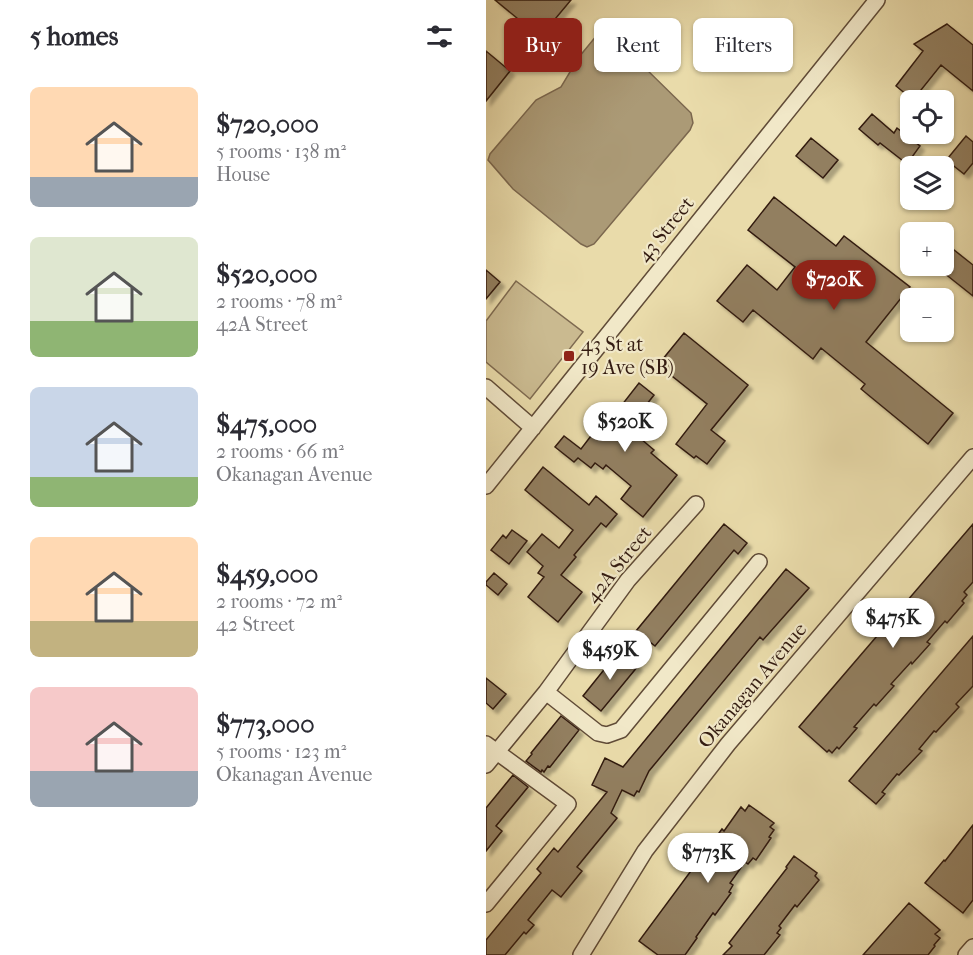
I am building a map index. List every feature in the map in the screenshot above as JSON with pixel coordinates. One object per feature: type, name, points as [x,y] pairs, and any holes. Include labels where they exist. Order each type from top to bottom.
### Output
[{"type":"street","name":"43 Street","points":[[486,486],[877,0]]},
{"type":"street","points":[[486,387],[533,428]]},
{"type":"street","name":"Okanagan Avenue","points":[[581,955],[645,851],[728,744],[973,457]]},
{"type":"street","name":"42A Street","points":[[486,765],[491,748],[546,692],[628,580],[696,504]]},
{"type":"street","points":[[546,692],[598,732],[607,735],[621,730],[759,562]]},
{"type":"street","points":[[486,904],[568,804],[491,748]]},
{"type":"street","points":[[966,955],[973,947]]},
{"type":"shaded area","points":[[594,39],[594,72],[649,72],[691,113],[693,123],[690,130],[594,244],[587,247],[513,189],[488,160],[490,154],[536,100],[561,87],[570,72],[582,72],[582,53]]},
{"type":"shaded area","points":[[516,281],[583,332],[530,399],[486,362],[486,321]]},
{"type":"building","points":[[495,0],[571,0],[556,18],[517,18]]},
{"type":"building","points":[[947,24],[973,45],[973,91],[941,65],[921,90],[901,90],[896,86],[923,51],[914,44]]},
{"type":"building","points":[[486,51],[504,66],[504,72],[509,72],[486,101]]},
{"type":"building","points":[[872,114],[894,133],[897,128],[900,130],[900,144],[920,146],[913,156],[900,156],[900,159],[880,143],[878,145],[859,129]]},
{"type":"building","points":[[966,136],[973,142],[973,163],[964,174],[954,166],[954,156],[950,156]]},
{"type":"building","points":[[811,138],[838,160],[823,178],[796,156]]},
{"type":"building","points":[[774,197],[836,246],[844,236],[910,287],[900,288],[900,300],[866,342],[953,413],[928,444],[861,389],[865,384],[821,348],[813,359],[753,310],[743,322],[717,301],[747,265],[777,290],[795,267],[748,230]]},
{"type":"building","points":[[954,250],[973,265],[973,296],[948,276],[954,276]]},
{"type":"building","points":[[486,270],[500,282],[486,299]]},
{"type":"building","points":[[684,333],[748,385],[711,430],[725,441],[707,464],[696,456],[694,458],[676,444],[707,404],[658,365]]},
{"type":"building","points":[[639,383],[654,395],[628,428],[654,450],[651,453],[677,475],[643,517],[621,499],[631,486],[606,465],[603,469],[595,463],[591,468],[578,458],[574,462],[555,447],[564,436],[581,449],[597,428],[589,421],[599,409],[611,419]]},
{"type":"building","points":[[543,467],[589,505],[596,496],[617,514],[606,527],[601,523],[574,555],[576,557],[561,575],[582,592],[558,622],[528,597],[544,577],[538,573],[543,566],[527,552],[542,534],[559,548],[573,530],[525,490]]},
{"type":"building","points":[[724,524],[747,543],[738,554],[734,550],[655,646],[636,631]]},
{"type":"building","points":[[973,524],[973,582],[964,592],[967,595],[962,601],[964,603],[927,642],[930,644],[912,664],[911,662],[891,684],[894,686],[854,727],[857,728],[839,749],[837,747],[832,753],[829,750],[827,752],[799,727]]},
{"type":"building","points":[[512,530],[527,541],[509,564],[491,550],[503,535],[506,538]]},
{"type":"building","points":[[786,569],[809,588],[763,640],[760,637],[649,771],[639,792],[637,791],[634,796],[622,790],[611,813],[617,818],[577,867],[582,871],[561,897],[552,890],[528,920],[534,925],[526,934],[524,932],[505,955],[486,955],[486,940],[541,873],[537,869],[554,848],[558,852],[607,792],[592,785],[605,758],[623,767]]},
{"type":"building","points":[[494,573],[507,584],[498,595],[486,585]]},
{"type":"building","points":[[973,636],[973,686],[956,704],[959,707],[919,749],[922,751],[899,775],[897,774],[882,792],[885,794],[876,804],[849,781]]},
{"type":"building","points":[[619,651],[638,666],[601,711],[583,696]]},
{"type":"building","points":[[486,678],[506,694],[493,709],[486,703]]},
{"type":"building","points":[[561,716],[579,730],[550,767],[548,766],[544,772],[542,770],[541,772],[526,761]]},
{"type":"building","points":[[513,775],[528,787],[496,826],[502,831],[486,851],[486,808]]},
{"type":"building","points":[[749,805],[774,823],[770,827],[774,830],[769,837],[771,838],[756,860],[753,858],[748,864],[745,862],[730,883],[733,885],[729,892],[731,893],[715,915],[713,913],[685,955],[658,955],[639,941],[722,829],[724,831],[741,807],[745,811]]},
{"type":"building","points":[[973,825],[973,900],[963,913],[925,883]]},
{"type":"building","points":[[794,856],[817,873],[815,876],[819,880],[779,926],[781,928],[777,933],[780,935],[764,955],[723,955],[732,946],[729,943]]},
{"type":"building","points":[[909,903],[940,930],[935,934],[940,938],[928,955],[863,955]]},
{"type":"place","name":"43 St at 19 Ave (SB)","points":[[569,356]]}]
